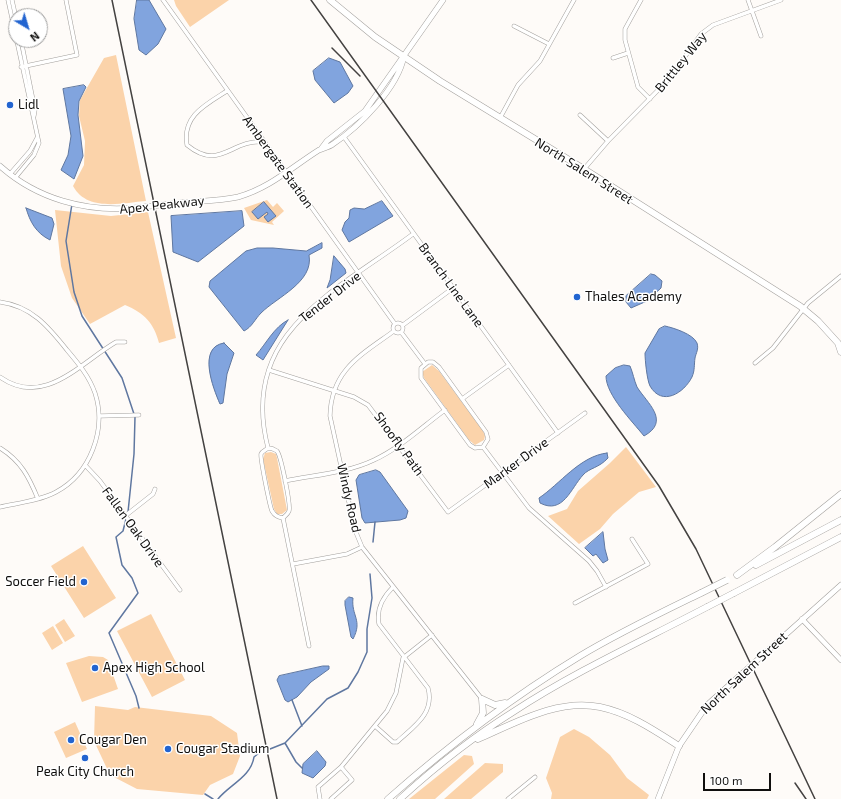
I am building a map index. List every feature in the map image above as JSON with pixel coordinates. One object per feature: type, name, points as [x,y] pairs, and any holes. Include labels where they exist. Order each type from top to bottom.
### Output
[{"type":"main road","name":"North Salem Street","points":[[330,0],[353,21],[404,56],[803,309],[818,321],[839,343],[841,352]]},
{"type":"main road","name":"Apex Peakway","points":[[0,166],[15,178],[43,194],[82,207],[108,210],[238,196],[265,187],[321,149],[327,142],[354,122],[365,111],[443,0]]},
{"type":"main road","name":"Apex Peakway","points":[[321,149],[331,146],[344,137],[366,117],[382,99],[402,67],[404,56]]},
{"type":"main road","points":[[737,575],[775,548],[841,494]]},
{"type":"main road","points":[[388,799],[470,731],[514,699],[581,656],[841,520]]},
{"type":"main road","points":[[400,799],[420,781],[466,745],[513,712],[582,672],[841,537]]},
{"type":"main road","name":"North Salem Street","points":[[658,799],[679,746],[707,705],[841,585]]},
{"type":"main road","points":[[470,731],[482,716],[484,710],[482,700],[497,705],[514,699]]},
{"type":"main road","points":[[466,745],[549,710],[583,705],[599,707],[624,715],[647,726],[679,746]]},
{"type":"street","points":[[8,0],[21,66],[39,143],[34,155],[15,178]]},
{"type":"street","points":[[21,66],[77,55],[66,0]]},
{"type":"street","name":"Ambergate Station","points":[[163,0],[263,142],[395,324]]},
{"type":"street","points":[[500,118],[518,85],[540,61],[574,0]]},
{"type":"street","points":[[641,0],[626,29],[625,40],[638,87],[650,99]]},
{"type":"street","points":[[748,0],[761,36]]},
{"type":"street","name":"Brittley Way","points":[[584,169],[608,141],[674,74],[701,34],[713,25],[781,0]]},
{"type":"street","points":[[514,26],[549,44]]},
{"type":"street","points":[[23,48],[35,110],[34,117]]},
{"type":"street","points":[[613,58],[628,53]]},
{"type":"street","points":[[227,91],[192,117],[186,132],[187,145],[200,154],[212,156],[223,154],[248,142],[263,142]]},
{"type":"street","points":[[580,114],[608,141]]},
{"type":"street","name":"Branch Line Lane","points":[[344,137],[558,433]]},
{"type":"street","points":[[10,174],[27,155],[37,138]]},
{"type":"street","name":"Tender Drive","points":[[309,646],[283,518],[275,515],[272,510],[261,458],[264,451],[268,448],[263,408],[264,390],[269,370],[282,341],[312,307],[413,234]]},
{"type":"street","points":[[755,363],[773,348],[803,309],[841,276]]},
{"type":"street","points":[[401,332],[403,330],[403,325],[453,288]]},
{"type":"street","points":[[0,302],[20,307],[42,320],[80,366],[94,393],[99,416],[95,442],[85,466],[63,487],[38,499],[0,507]]},
{"type":"street","points":[[403,325],[398,323],[395,324],[393,328],[394,331],[401,332],[425,364]]},
{"type":"street","name":"Windy Road","points":[[394,331],[351,363],[340,376],[333,391],[330,403],[330,416],[355,530],[362,548],[482,700]]},
{"type":"street","points":[[0,377],[20,387],[42,388],[54,383],[116,342],[125,342]]},
{"type":"street","points":[[433,362],[439,366],[486,432],[488,439],[484,447],[475,448],[470,445],[421,378],[420,373],[425,364],[433,362]]},
{"type":"street","points":[[462,399],[509,365]]},
{"type":"street","name":"Shoofly Path","points":[[269,370],[358,399],[368,405],[448,512]]},
{"type":"street","points":[[285,481],[342,470],[372,461],[399,445],[445,410]]},
{"type":"street","name":"Marker Drive","points":[[448,512],[585,413]]},
{"type":"street","points":[[99,416],[139,414]]},
{"type":"street","points":[[484,447],[529,508],[593,565],[606,587]]},
{"type":"street","points":[[0,448],[21,465],[32,483],[38,499]]},
{"type":"street","points":[[268,448],[275,450],[278,454],[285,481],[290,507],[289,512],[283,518]]},
{"type":"street","name":"Fallen Oak Drive","points":[[85,466],[100,481],[180,590]]},
{"type":"street","points":[[125,516],[153,494],[155,489]]},
{"type":"street","points":[[575,603],[648,564],[632,539]]},
{"type":"street","points":[[293,564],[347,554],[362,548]]},
{"type":"street","points":[[375,726],[393,742],[397,742],[426,716],[430,696],[428,688],[403,658],[378,624],[378,614],[381,604],[385,595],[393,587]]},
{"type":"street","points":[[802,619],[841,660]]},
{"type":"street","points":[[320,799],[318,787],[342,767],[393,701],[403,658],[432,635]]},
{"type":"street","points":[[331,799],[352,780],[342,767]]},
{"type":"street","points":[[508,799],[534,777]]},
{"type":"shaded area","points":[[174,0],[229,0],[190,27],[176,6]]},
{"type":"shaded area","points":[[116,55],[146,201],[116,204],[96,203],[87,200],[79,194],[73,186],[84,165],[85,141],[79,116],[80,100],[104,58]]},
{"type":"shaded area","points":[[267,200],[273,207],[277,203],[284,211],[272,222],[274,225],[251,220],[244,208]]},
{"type":"shaded area","points":[[55,210],[111,216],[148,212],[176,338],[159,343],[151,324],[143,315],[125,305],[90,324],[72,298],[61,266]]},
{"type":"shaded area","points":[[432,365],[439,371],[483,431],[485,436],[484,440],[475,445],[469,440],[424,378],[422,372]]},
{"type":"shaded area","points":[[626,447],[656,487],[639,492],[613,514],[600,529],[579,544],[548,516],[567,509],[578,491]]},
{"type":"shaded area","points":[[271,452],[276,454],[287,510],[282,514],[277,514],[274,509],[263,459],[265,453]]},
{"type":"shaded area","name":"Soccer Field","points":[[83,546],[116,598],[84,618],[51,566]]},
{"type":"shaded area","points":[[151,614],[185,680],[152,697],[117,631]]},
{"type":"shaded area","points":[[64,619],[75,636],[65,642],[55,625]]},
{"type":"shaded area","points":[[53,626],[63,643],[52,650],[42,633]]},
{"type":"shaded area","points":[[89,656],[103,657],[108,660],[118,689],[82,702],[66,663]]},
{"type":"shaded area","name":"Cougar Stadium","points":[[95,706],[128,710],[135,707],[211,716],[237,733],[240,756],[233,774],[210,785],[203,795],[137,789],[110,775],[94,741]]},
{"type":"shaded area","name":"Cougar Den","points":[[75,722],[87,749],[66,758],[54,732]]},
{"type":"shaded area","points":[[574,729],[589,737],[610,755],[627,778],[649,795],[647,799],[551,799],[552,793],[546,778],[560,737]]},
{"type":"shaded area","points":[[464,755],[472,756],[474,764],[435,799],[409,799]]},
{"type":"shaded area","points":[[485,763],[503,764],[503,772],[471,799],[444,799]]},
{"type":"water","points":[[137,0],[149,0],[166,29],[158,44],[146,55],[139,50],[134,19]]},
{"type":"water","points":[[329,58],[340,62],[353,86],[348,93],[334,103],[315,80],[313,71]]},
{"type":"water","points":[[84,85],[86,87],[79,101],[78,115],[83,156],[74,179],[61,170],[68,155],[71,136],[63,89]]},
{"type":"water","points":[[382,201],[393,216],[349,242],[342,230],[345,222],[349,218],[350,210],[354,208],[364,209]]},
{"type":"water","points":[[264,202],[276,216],[268,222],[264,217],[268,214],[267,212],[258,219],[252,212]]},
{"type":"water","points":[[26,208],[52,218],[54,224],[50,240],[34,227]]},
{"type":"water","points":[[242,211],[244,226],[198,262],[173,252],[171,216]]},
{"type":"water","points":[[322,243],[322,248],[309,255],[309,265],[306,273],[300,281],[261,313],[244,331],[209,287],[210,281],[246,251],[257,248],[273,248],[306,251]]},
{"type":"water","points":[[334,256],[345,269],[346,273],[327,288],[330,280]]},
{"type":"water","points":[[651,274],[655,275],[662,281],[661,288],[647,301],[631,308],[626,302],[626,296]]},
{"type":"water","points":[[288,320],[263,360],[256,355],[274,331]]},
{"type":"water","points":[[665,326],[678,330],[692,337],[697,343],[698,347],[692,377],[684,388],[666,397],[660,396],[650,386],[647,375],[645,353],[659,329]]},
{"type":"water","points":[[224,343],[234,353],[227,374],[223,403],[220,404],[211,379],[209,360],[211,352],[216,346]]},
{"type":"water","points":[[624,365],[630,366],[637,387],[651,406],[656,418],[656,424],[652,430],[644,436],[620,408],[607,383],[606,376],[615,368]]},
{"type":"water","points":[[607,453],[608,458],[601,464],[585,473],[561,503],[555,506],[548,506],[540,503],[539,498],[579,465],[597,455]]},
{"type":"water","points":[[376,470],[380,472],[408,511],[406,518],[400,520],[365,523],[362,518],[356,480],[359,475]]},
{"type":"water","points":[[603,532],[608,560],[603,563],[596,554],[593,556],[585,548]]},
{"type":"water","points":[[349,597],[353,598],[357,622],[356,633],[353,639],[351,637],[345,605],[345,601]]},
{"type":"water","points":[[329,666],[329,669],[311,682],[297,697],[288,702],[285,700],[277,680],[279,676]]},
{"type":"water","points":[[317,751],[326,762],[325,766],[313,778],[302,773],[303,764]]},
{"type":"waterway","points":[[72,204],[66,241],[74,292],[82,316],[122,378],[135,417],[134,454],[128,512]]},
{"type":"waterway","points":[[126,519],[123,531],[116,537],[122,565],[132,578],[138,593],[109,633],[136,696],[139,708]]},
{"type":"waterway","points":[[373,542],[375,522]]},
{"type":"waterway","points":[[270,749],[285,743],[327,699],[348,688],[358,672],[367,652],[367,629],[372,598],[370,574]]},
{"type":"waterway","points":[[292,700],[302,726]]},
{"type":"waterway","points":[[285,743],[296,762],[302,768]]},
{"type":"waterway","points":[[218,799],[249,770],[254,757],[259,753]]},
{"type":"waterway","points":[[205,794],[213,799]]},
{"type":"railway","points":[[112,0],[277,799]]},
{"type":"railway","points":[[311,0],[659,486],[696,549],[815,799]]},
{"type":"railway","points":[[332,48],[360,76]]},
{"type":"railway","points":[[795,783],[806,799]]},
{"type":"place","name":"Lidl","points":[[10,105]]},
{"type":"place","name":"Thales Academy","points":[[577,297]]},
{"type":"place","name":"Soccer Field","points":[[84,582]]},
{"type":"place","name":"Apex High School","points":[[95,668]]},
{"type":"place","name":"Cougar Den","points":[[71,740]]},
{"type":"place","name":"Cougar Stadium","points":[[168,749]]},
{"type":"place","name":"Peak City Church","points":[[85,758]]}]
